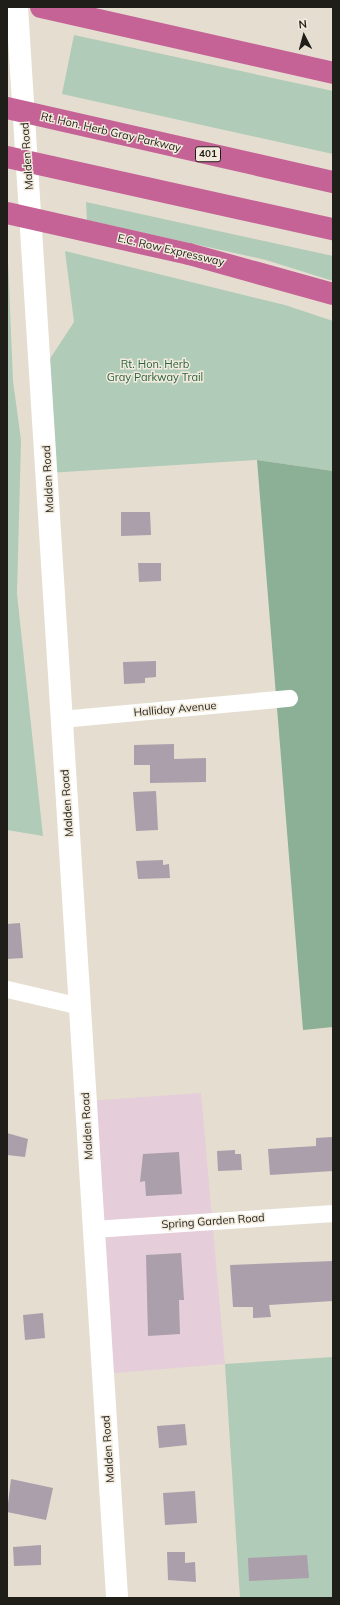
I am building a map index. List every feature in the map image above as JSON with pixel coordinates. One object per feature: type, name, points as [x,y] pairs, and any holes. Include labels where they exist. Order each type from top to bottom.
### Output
[{"type":"highway","points":[[41,7],[333,73]]},
{"type":"highway","name":"Rt. Hon. Herb Gray Parkway","points":[[7,108],[333,182]]},
{"type":"highway","points":[[7,157],[333,229]]},
{"type":"highway","name":"E.C. Row Expressway","points":[[7,213],[196,256],[333,294]]},
{"type":"main road","name":"Malden Road","points":[[17,7],[117,1598]]},
{"type":"street","name":"Halliday Avenue","points":[[61,719],[289,698]]},
{"type":"street","points":[[7,989],[80,1006]]},
{"type":"street","name":"Spring Garden Road","points":[[94,1229],[333,1213]]},
{"type":"shaded area","points":[[201,1093],[225,1364],[103,1374],[86,1101]]},
{"type":"green space","points":[[74,35],[333,91],[333,154],[62,94]]},
{"type":"green space","points":[[86,202],[333,256],[333,281],[266,260],[87,220]]},
{"type":"green space","points":[[7,236],[13,381],[21,440],[17,594],[43,836],[7,830]]},
{"type":"green space","name":"Rt. Hon. Herb Gray Parkway Trail","points":[[65,251],[285,305],[333,321],[333,471],[257,460],[48,473],[42,371],[74,322]]},
{"type":"green space","points":[[257,460],[333,471],[333,1027],[303,1030]]},
{"type":"green space","points":[[333,1357],[333,1598],[240,1598],[225,1364]]},
{"type":"building","points":[[121,512],[150,512],[151,535],[121,536]]},
{"type":"building","points":[[138,563],[161,563],[161,581],[139,582]]},
{"type":"building","points":[[156,661],[156,677],[145,678],[145,683],[124,684],[123,662]]},
{"type":"building","points":[[174,744],[174,759],[206,758],[206,782],[150,783],[150,765],[134,765],[134,745]]},
{"type":"building","points":[[156,791],[158,830],[136,831],[133,792]]},
{"type":"building","points":[[163,860],[163,865],[169,864],[170,878],[138,879],[136,861]]},
{"type":"building","points":[[20,923],[23,958],[7,959],[7,924]]},
{"type":"building","points":[[7,1133],[28,1139],[25,1157],[7,1155]]},
{"type":"building","points":[[332,1137],[333,1171],[270,1175],[268,1149],[316,1146],[316,1138]]},
{"type":"building","points":[[235,1150],[235,1154],[241,1154],[242,1170],[218,1171],[217,1151]]},
{"type":"building","points":[[179,1152],[182,1194],[146,1196],[145,1181],[140,1182],[143,1154]]},
{"type":"building","points":[[181,1253],[184,1300],[179,1300],[180,1334],[148,1336],[146,1255]]},
{"type":"building","points":[[333,1261],[333,1301],[269,1305],[271,1317],[253,1318],[253,1307],[233,1307],[230,1265]]},
{"type":"building","points":[[43,1313],[45,1338],[25,1340],[23,1315]]},
{"type":"building","points":[[185,1424],[187,1445],[159,1448],[157,1426]]},
{"type":"building","points":[[11,1479],[53,1488],[46,1520],[7,1512]]},
{"type":"building","points":[[195,1491],[197,1523],[165,1525],[163,1493]]},
{"type":"building","points":[[41,1545],[41,1565],[14,1566],[13,1547]]},
{"type":"building","points":[[167,1552],[185,1552],[185,1563],[195,1562],[196,1582],[168,1580]]},
{"type":"building","points":[[307,1555],[309,1578],[249,1581],[248,1558]]}]
